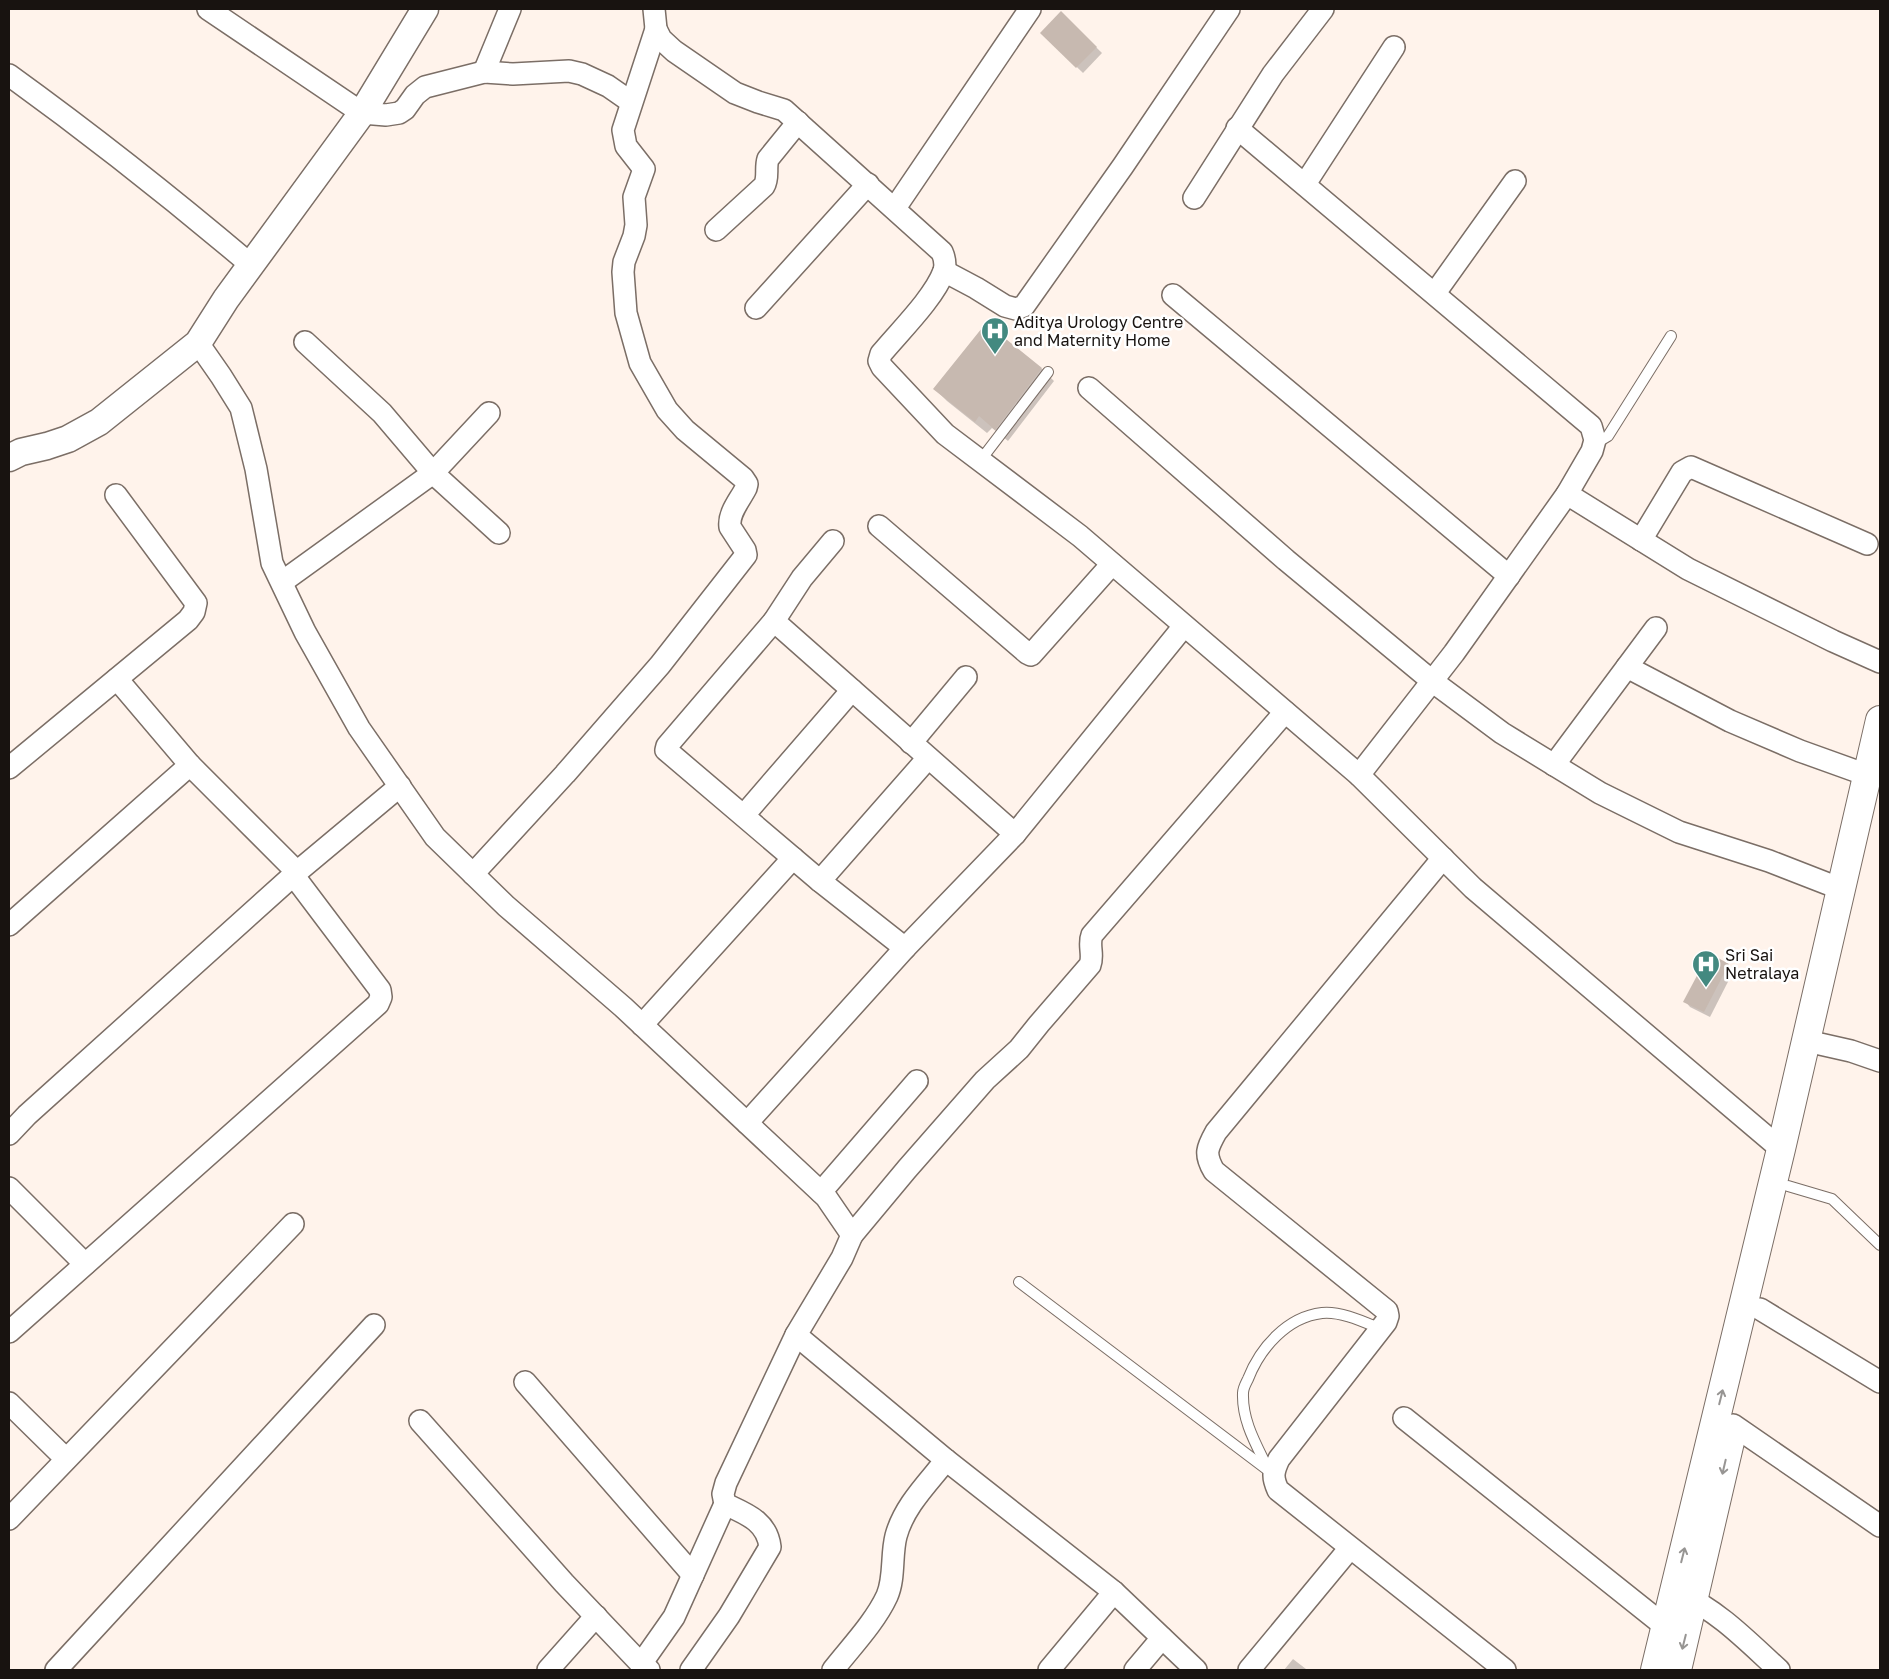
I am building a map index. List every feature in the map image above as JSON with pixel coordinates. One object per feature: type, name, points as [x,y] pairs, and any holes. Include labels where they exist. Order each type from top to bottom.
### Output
[{"type":"main road","points":[[1655,1670],[1666,1627],[1685,1596],[1734,1425],[1820,1044],[1874,783],[1880,720]]},
{"type":"main road","points":[[1677,1670],[1685,1596],[1782,1149],[1841,890],[1874,783]]},
{"type":"street","points":[[208,9],[362,113],[386,115],[399,113],[425,87],[484,72],[513,74],[569,71],[582,74],[608,86],[631,102]]},
{"type":"street","points":[[9,458],[21,452],[68,439],[99,422],[198,343],[226,299],[362,113],[425,9]]},
{"type":"street","points":[[484,72],[510,9]]},
{"type":"street","points":[[895,208],[1030,9]]},
{"type":"street","points":[[944,271],[1005,306],[1016,309],[1024,306],[1123,166],[1229,9]]},
{"type":"street","points":[[1194,198],[1273,74],[1323,9]]},
{"type":"street","points":[[473,874],[565,774],[660,664],[746,556],[745,550],[730,528],[730,523],[731,515],[747,484],[743,478],[685,430],[667,410],[640,364],[626,313],[624,262],[634,236],[636,225],[634,197],[644,169],[626,146],[623,130],[655,19]]},
{"type":"street","points":[[655,19],[661,39],[674,50],[735,93],[784,110],[942,252],[946,261],[944,271],[929,296],[881,354],[879,361],[882,367],[945,434],[1080,536],[1359,775],[1473,888],[1782,1149]]},
{"type":"street","points":[[1305,184],[1394,47]]},
{"type":"street","points":[[9,75],[126,164],[251,265]]},
{"type":"street","points":[[716,230],[764,186],[768,159],[798,122]]},
{"type":"street","points":[[1237,128],[1592,426],[1595,440],[1592,451],[1567,494],[1432,681],[1359,775]]},
{"type":"street","points":[[1435,294],[1515,181]]},
{"type":"street","points":[[756,308],[868,184]]},
{"type":"street","points":[[1173,295],[1508,576]]},
{"type":"street","points":[[305,342],[382,413],[433,473],[499,533]]},
{"type":"street","points":[[198,343],[241,408],[256,469],[272,563],[305,632],[360,728],[435,837],[506,906],[642,1025],[821,1192],[852,1235]]},
{"type":"street","points":[[1089,388],[1286,560],[1432,681],[1502,733],[1600,793],[1679,832],[1769,861],[1841,890]]},
{"type":"street","points":[[282,582],[433,473],[489,413]]},
{"type":"street","points":[[1641,540],[1682,472],[1691,467],[1868,544]]},
{"type":"street","points":[[1567,494],[1688,569],[1880,662]]},
{"type":"street","points":[[9,768],[188,620],[194,612],[196,603],[116,496]]},
{"type":"street","points":[[880,526],[1027,654],[1031,655],[1112,564]]},
{"type":"street","points":[[833,542],[802,578],[774,621],[667,746],[666,750],[820,881],[905,948]]},
{"type":"street","points":[[774,621],[1015,834]]},
{"type":"street","points":[[747,1123],[905,948],[1015,834],[1184,626]]},
{"type":"street","points":[[1554,765],[1656,628]]},
{"type":"street","points":[[1627,667],[1730,722],[1874,783]]},
{"type":"street","points":[[911,743],[966,677]]},
{"type":"street","points":[[9,1332],[378,1004],[381,997],[380,990],[296,874],[190,765],[117,678]]},
{"type":"street","points":[[744,815],[852,690]]},
{"type":"street","points":[[420,1421],[596,1616],[645,1667],[674,1617],[725,1504],[723,1494],[726,1483],[796,1335],[842,1258],[852,1235],[913,1162],[986,1080],[1019,1049],[1090,965],[1092,959],[1090,945],[1092,935],[1285,712]]},
{"type":"street","points":[[820,881],[928,758]]},
{"type":"street","points":[[9,925],[190,765]]},
{"type":"street","points":[[9,1134],[42,1102],[296,874],[400,786]]},
{"type":"street","points":[[642,1025],[794,858]]},
{"type":"street","points":[[1442,858],[1216,1132],[1209,1144],[1207,1160],[1214,1171],[1387,1310],[1388,1316],[1381,1329],[1279,1459],[1271,1475],[1278,1490],[1505,1670]]},
{"type":"street","points":[[1820,1044],[1851,1051],[1880,1061]]},
{"type":"street","points":[[821,1192],[917,1081]]},
{"type":"street","points":[[9,1188],[85,1264]]},
{"type":"street","points":[[11,1512],[66,1459],[293,1224]]},
{"type":"street","points":[[1760,1310],[1880,1382]]},
{"type":"street","points":[[56,1670],[374,1325]]},
{"type":"street","points":[[796,1335],[946,1460],[1114,1592],[1196,1670]]},
{"type":"street","points":[[525,1382],[693,1575]]},
{"type":"street","points":[[9,1402],[66,1459]]},
{"type":"street","points":[[1404,1418],[1666,1627]]},
{"type":"street","points":[[1734,1425],[1880,1526]]},
{"type":"street","points":[[833,1670],[880,1608],[888,1594],[896,1536],[902,1519],[910,1505],[946,1460]]},
{"type":"street","points":[[691,1670],[729,1616],[770,1547],[769,1536],[762,1525],[725,1504]]},
{"type":"street","points":[[1249,1670],[1350,1548]]},
{"type":"street","points":[[1049,1670],[1114,1592]]},
{"type":"street","points":[[1685,1596],[1720,1617],[1779,1670]]},
{"type":"street","points":[[548,1670],[596,1616]]},
{"type":"street","points":[[1135,1670],[1162,1638]]},
{"type":"lane","points":[[1595,440],[1608,436],[1671,336]]},
{"type":"lane","points":[[980,460],[1048,372]]},
{"type":"lane","points":[[1788,1186],[1832,1199],[1880,1245]]},
{"type":"lane","points":[[1019,1282],[1271,1475]]},
{"type":"lane","points":[[1271,1475],[1245,1421],[1243,1391],[1254,1363],[1271,1340],[1297,1321],[1322,1313],[1352,1318],[1381,1329]]},
{"type":"building","points":[[1061,11],[1097,47],[1076,68],[1040,33]]},
{"type":"building","points":[[986,323],[1042,368],[995,430],[979,416],[975,422],[933,389]]},
{"type":"building","points":[[1709,953],[1729,964],[1704,1012],[1683,1002]]},
{"type":"place","name":"Aditya Urology Centre and Maternity Home","points":[[995,355]]},
{"type":"place","name":"Sri Sai Netralaya","points":[[1706,988]]}]
